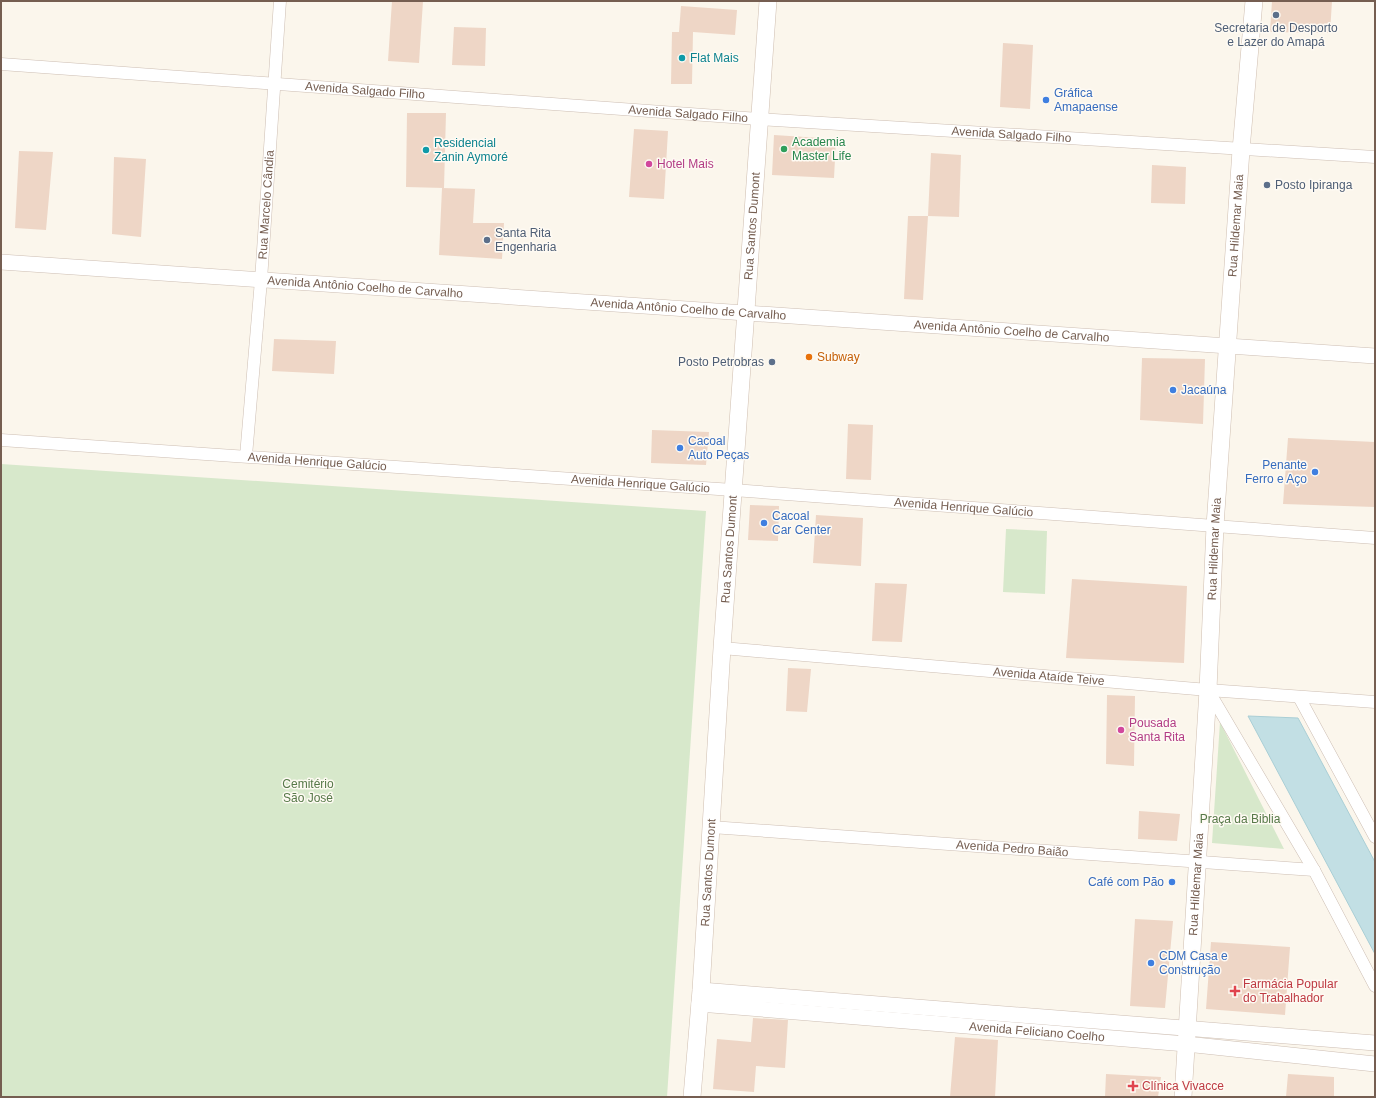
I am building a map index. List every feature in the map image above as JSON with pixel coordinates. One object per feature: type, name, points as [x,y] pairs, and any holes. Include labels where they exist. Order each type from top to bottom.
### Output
[{"type":"main road","name":"Rua Santos Dumont","points":[[692,1097],[768,1]]},
{"type":"main road","name":"Rua Hildemar Maia","points":[[1183,1097],[1208,690],[1215,526],[1241,150],[1254,1]]},
{"type":"street","name":"Rua Marcelo Cândia","points":[[246,456],[261,280],[280,1]]},
{"type":"street","name":"Avenida Salgado Filho","points":[[1,64],[759,119],[1241,150],[1375,157]]},
{"type":"street","name":"Avenida Antônio Coelho de Carvalho","points":[[1,262],[1375,356]]},
{"type":"street","name":"Avenida Henrique Galúcio","points":[[1,440],[733,490],[1375,538]]},
{"type":"street","name":"Avenida Ataíde Teive","points":[[722,648],[1208,690],[1375,702]]},
{"type":"street","points":[[1208,690],[1314,870],[1375,986]]},
{"type":"street","points":[[1299,697],[1375,836]]},
{"type":"street","name":"Avenida Pedro Baião","points":[[711,827],[1314,870]]},
{"type":"street","name":"Avenida Feliciano Coelho","points":[[700,997],[1186,1036],[1375,1043]]},
{"type":"street","name":"Avenida Feliciano Coelho","points":[[1186,1036],[1375,1064]]},
{"type":"green space","name":"Cemitério São José","points":[[1,464],[706,511],[667,1097],[1,1097]]},
{"type":"green space","points":[[1006,529],[1047,531],[1045,594],[1003,592]]},
{"type":"green space","name":"Praça da Biblia","points":[[1220,722],[1284,849],[1212,843]]},
{"type":"water","points":[[1248,716],[1298,718],[1375,862],[1375,954]]},
{"type":"building","points":[[392,1],[423,1],[419,63],[388,61]]},
{"type":"building","points":[[1272,1],[1332,1],[1330,33],[1270,32]]},
{"type":"building","points":[[681,6],[737,10],[735,35],[693,32],[692,84],[671,84],[672,32],[679,32]]},
{"type":"building","points":[[454,27],[486,28],[485,66],[452,65]]},
{"type":"building","points":[[1003,43],[1033,45],[1030,109],[1000,107]]},
{"type":"building","name":"Residencial Zanin Aymoré","points":[[407,113],[446,113],[444,188],[406,187]]},
{"type":"building","name":"Hotel Mais","points":[[634,129],[668,131],[664,199],[629,197]]},
{"type":"building","points":[[774,135],[836,139],[834,178],[772,175]]},
{"type":"building","points":[[19,151],[53,152],[46,230],[15,228]]},
{"type":"building","points":[[931,153],[961,155],[959,217],[928,216]]},
{"type":"building","points":[[114,157],[146,159],[141,237],[112,234]]},
{"type":"building","points":[[1152,165],[1186,167],[1185,204],[1151,203]]},
{"type":"building","points":[[442,188],[475,189],[473,223],[504,223],[502,259],[439,255]]},
{"type":"building","points":[[908,216],[928,216],[923,300],[904,299]]},
{"type":"building","points":[[274,339],[336,341],[334,374],[272,371]]},
{"type":"building","name":"Jacaúna","points":[[1142,358],[1205,359],[1203,424],[1140,420]]},
{"type":"building","points":[[848,424],[873,425],[871,480],[846,479]]},
{"type":"building","name":"Cacoal Auto Peças","points":[[652,430],[709,432],[706,465],[651,463]]},
{"type":"building","name":"Penante Ferro e Aço","points":[[1288,438],[1375,442],[1375,507],[1283,504]]},
{"type":"building","name":"Cacoal Car Center","points":[[750,505],[779,506],[778,541],[748,540]]},
{"type":"building","points":[[816,515],[863,518],[861,566],[813,563]]},
{"type":"building","points":[[1072,579],[1187,586],[1184,663],[1066,658]]},
{"type":"building","points":[[875,583],[907,584],[902,642],[872,641]]},
{"type":"building","points":[[788,668],[811,669],[807,712],[786,711]]},
{"type":"building","name":"Pousada Santa Rita","points":[[1107,695],[1135,696],[1134,766],[1106,764]]},
{"type":"building","points":[[1139,811],[1180,814],[1177,841],[1138,839]]},
{"type":"building","name":"CDM Casa e Construção","points":[[1135,919],[1173,921],[1165,1008],[1130,1006]]},
{"type":"building","points":[[1211,942],[1290,947],[1285,1015],[1206,1009]]},
{"type":"building","points":[[753,1018],[788,1020],[785,1068],[756,1066],[754,1092],[713,1089],[717,1039],[751,1042]]},
{"type":"building","points":[[955,1037],[998,1040],[995,1097],[950,1097]]},
{"type":"building","name":"Clínica Vivacce","points":[[1106,1074],[1161,1077],[1158,1097],[1105,1097]]},
{"type":"building","points":[[1288,1074],[1334,1077],[1334,1097],[1286,1097]]},
{"type":"place","name":"Secretaria de Desporto e Lazer do Amapá","points":[[1276,15]]},
{"type":"place","name":"Flat Mais","points":[[682,58]]},
{"type":"place","name":"Gráfica Amapaense","points":[[1046,100]]},
{"type":"place","name":"Academia Master Life","points":[[784,149]]},
{"type":"place","name":"Residencial Zanin Aymoré","points":[[426,150]]},
{"type":"place","name":"Hotel Mais","points":[[649,164]]},
{"type":"place","name":"Posto Ipiranga","points":[[1267,185]]},
{"type":"place","name":"Santa Rita Engenharia","points":[[487,240]]},
{"type":"place","name":"Subway","points":[[809,357]]},
{"type":"place","name":"Posto Petrobras","points":[[772,362]]},
{"type":"place","name":"Jacaúna","points":[[1173,390]]},
{"type":"place","name":"Cacoal Auto Peças","points":[[680,448]]},
{"type":"place","name":"Penante Ferro e Aço","points":[[1315,472]]},
{"type":"place","name":"Cacoal Car Center","points":[[764,523]]},
{"type":"place","name":"Pousada Santa Rita","points":[[1121,730]]},
{"type":"place","name":"Café com Pão","points":[[1172,882]]},
{"type":"place","name":"CDM Casa e Construção","points":[[1151,963]]},
{"type":"place","name":"Farmácia Popular do Trabalhador","points":[[1235,991]]},
{"type":"place","name":"Clínica Vivacce","points":[[1133,1086]]}]
